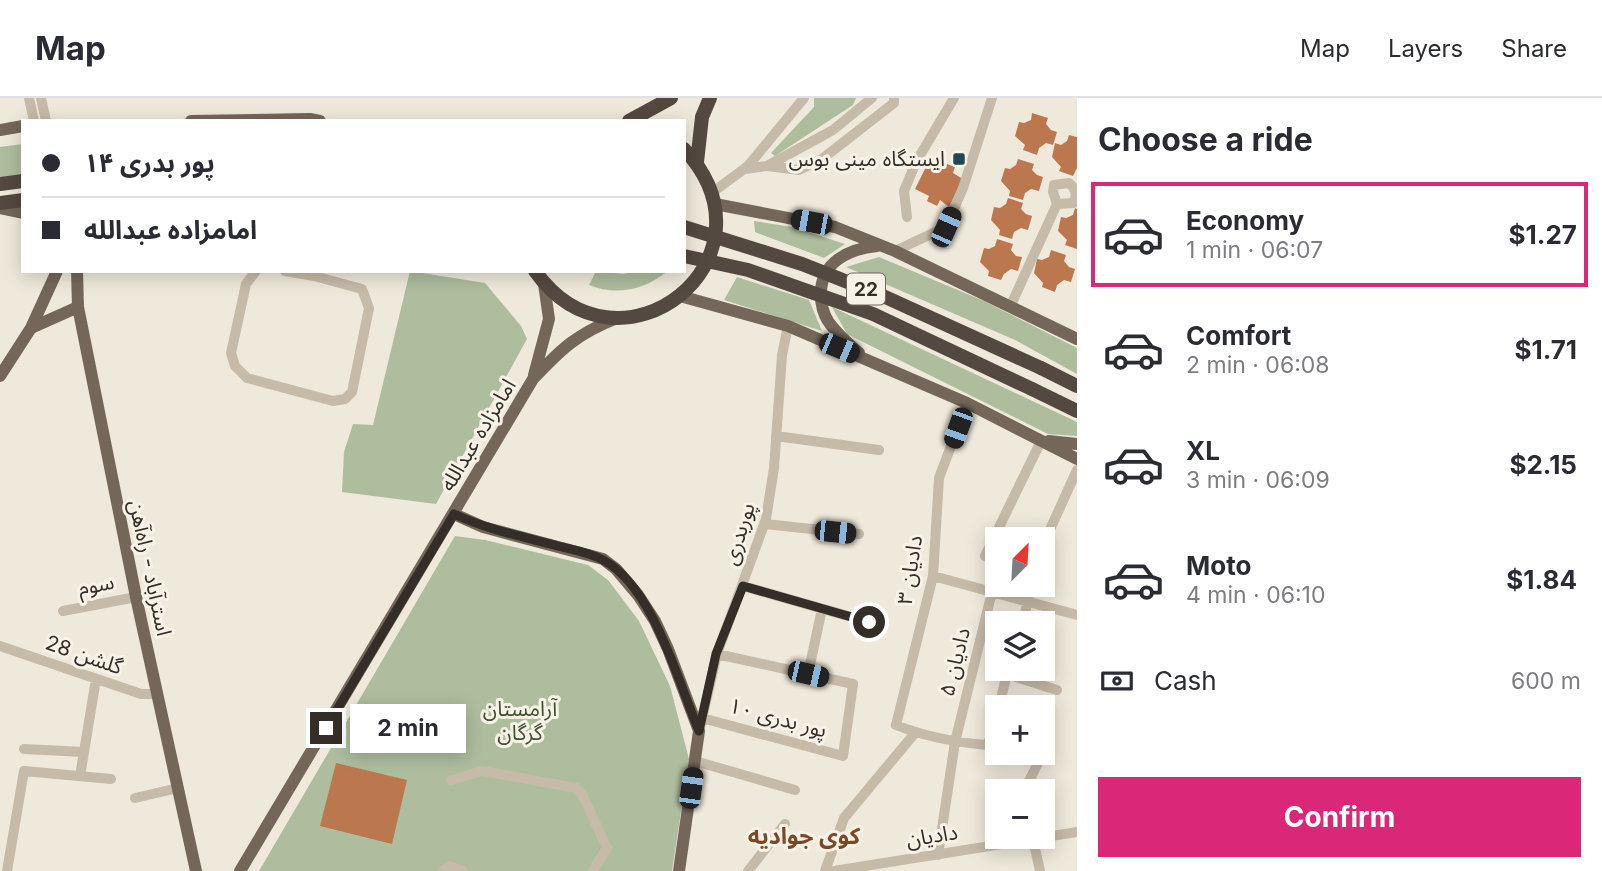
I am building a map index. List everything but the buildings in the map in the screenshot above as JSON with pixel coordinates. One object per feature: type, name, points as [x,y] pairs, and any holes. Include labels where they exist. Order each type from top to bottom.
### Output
[{"type":"highway","points":[[633,119],[671,98]]},
{"type":"highway","points":[[697,162],[702,117],[710,98]]},
{"type":"highway","points":[[539,277],[555,295],[575,308],[602,317],[618,318],[655,311],[680,296],[699,277],[712,249],[715,235],[714,198],[697,162],[686,151]]},
{"type":"highway","points":[[0,184],[21,181]]},
{"type":"highway","points":[[0,206],[21,201]]},
{"type":"highway","name":"22","points":[[686,229],[802,264],[883,296],[1077,386]]},
{"type":"highway","name":"22","points":[[686,256],[748,270],[873,314],[1077,411]]},
{"type":"main road","points":[[0,131],[21,126]]},
{"type":"main road","points":[[714,198],[835,227],[895,251],[1077,339]]},
{"type":"main road","points":[[0,206],[21,211]]},
{"type":"main road","points":[[864,358],[827,320],[821,304],[822,281],[829,267],[854,249],[881,246]]},
{"type":"main road","points":[[0,376],[31,328],[56,273]]},
{"type":"main road","name":"استرآباد - راه‌آهن","points":[[77,273],[78,307],[136,597],[196,871]]},
{"type":"main road","name":"امامزاده عبدالله","points":[[534,379],[549,319],[539,277]]},
{"type":"main road","points":[[680,296],[788,326],[967,403],[1077,459]]},
{"type":"main road","points":[[31,328],[78,307]]},
{"type":"main road","name":"امامزاده عبدالله","points":[[240,871],[534,379],[556,354],[576,337],[618,318]]},
{"type":"main road","points":[[1041,441],[1077,444]]},
{"type":"main road","points":[[454,514],[484,527],[603,559],[617,569],[655,621],[699,731]]},
{"type":"main road","name":"پوربدری","points":[[678,871],[699,731]]},
{"type":"street","points":[[29,98],[34,119]]},
{"type":"street","points":[[41,98],[46,119]]},
{"type":"street","points":[[714,198],[745,169],[804,98]]},
{"type":"street","points":[[767,166],[833,130],[872,98]]},
{"type":"street","points":[[745,169],[767,166],[799,170],[822,159],[894,103],[894,98]]},
{"type":"street","points":[[907,217],[904,191],[916,162],[954,98]]},
{"type":"street","points":[[895,251],[946,227],[963,188],[992,98]]},
{"type":"street","points":[[1010,307],[1057,204]]},
{"type":"street","points":[[254,273],[246,284],[231,353],[235,366],[247,378],[333,401],[345,399],[352,392],[369,309],[362,289],[315,274]]},
{"type":"street","name":"پوربدری","points":[[699,731],[716,654],[765,524],[774,468],[782,355],[788,326]]},
{"type":"street","name":"دادیان ۳","points":[[915,733],[896,725],[933,576],[940,478],[967,403]]},
{"type":"street","points":[[776,436],[879,450]]},
{"type":"street","points":[[999,527],[1041,441]]},
{"type":"street","points":[[1051,527],[1077,470]]},
{"type":"street","points":[[765,524],[859,534]]},
{"type":"street","points":[[933,576],[985,590]]},
{"type":"street","points":[[743,586],[869,622]]},
{"type":"street","name":"سوم","points":[[63,611],[136,597]]},
{"type":"street","name":"دادیان ۵","points":[[938,855],[955,742],[991,597]]},
{"type":"street","points":[[1010,597],[1077,615]]},
{"type":"street","points":[[1026,611],[1030,597]]},
{"type":"street","points":[[716,654],[808,674],[822,609]]},
{"type":"street","name":"گلشن 28","points":[[0,646],[141,694],[157,694]]},
{"type":"street","name":"پور بدری ۱۰","points":[[702,718],[843,756],[853,684],[808,674]]},
{"type":"street","points":[[80,776],[96,679]]},
{"type":"street","points":[[1034,681],[1057,690]]},
{"type":"street","points":[[825,871],[844,818],[915,733],[955,742],[985,745]]},
{"type":"street","points":[[24,749],[84,752]]},
{"type":"street","points":[[695,761],[795,790]]},
{"type":"street","points":[[7,871],[24,771],[111,779]]},
{"type":"street","points":[[451,780],[482,771],[576,788],[582,794],[606,843],[605,853],[592,871]]},
{"type":"street","points":[[135,798],[178,788]]},
{"type":"street","points":[[748,871],[785,824]]},
{"type":"street","name":"دادیان","points":[[1055,836],[1077,832]]},
{"type":"street","name":"دادیان","points":[[834,871],[938,855],[985,844]]},
{"type":"street","points":[[1035,849],[1040,871]]},
{"type":"street","points":[[442,871],[449,866],[463,871]]},
{"type":"green space","points":[[814,98],[856,98],[853,105],[775,156],[771,153],[814,107]]},
{"type":"green space","points":[[21,144],[21,175],[0,178],[0,147]]},
{"type":"green space","points":[[754,221],[792,227],[845,244],[824,258],[755,232]]},
{"type":"green space","points":[[879,257],[984,301],[1077,348],[1077,374],[1015,340],[846,267]]},
{"type":"green space","points":[[410,273],[485,283],[521,326],[527,339],[436,504],[342,492],[344,452],[353,424],[373,425]]},
{"type":"green space","points":[[595,273],[665,273],[649,283],[630,289],[610,290],[589,285]]},
{"type":"green space","points":[[737,277],[809,300],[822,331],[724,300]]},
{"type":"green space","points":[[832,307],[1077,422],[1077,436],[1048,434],[847,334]]},
{"type":"green space","name":"آرامستان گرگان","points":[[455,536],[485,540],[588,565],[608,580],[639,621],[670,686],[689,759],[672,871],[259,871]]},
{"type":"place","name":"ایستگاه مینی بوس","points":[[959,159]]},
{"type":"district","name":"کوی جوادیه","points":[[804,836]]},
{"type":"route","points":[[326,728],[454,514],[484,527],[603,559],[617,569],[655,621],[699,731],[716,654],[743,586],[869,622]]}]
